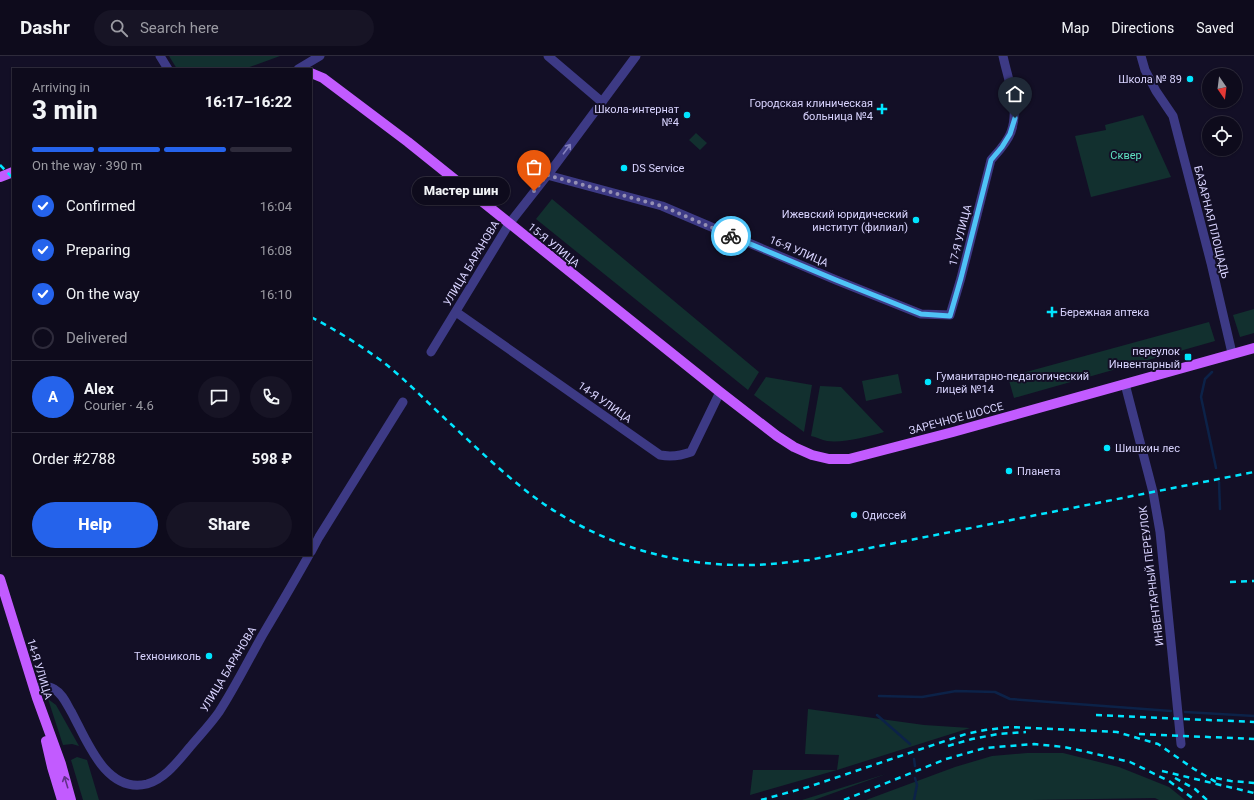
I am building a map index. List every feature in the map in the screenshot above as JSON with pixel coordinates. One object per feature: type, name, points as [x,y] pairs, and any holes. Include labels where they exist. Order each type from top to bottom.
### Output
[{"type":"main road","name":"15-Я УЛИЦА","points":[[312,73],[323,78],[408,142],[743,409]]},
{"type":"main road","points":[[0,177],[12,172]]},
{"type":"main road","name":"ЗАРЕЧНОЕ ШОССЕ","points":[[743,409],[777,436],[794,447],[812,455],[829,459],[849,459],[938,436],[1254,348]]},
{"type":"main road","name":"14-Я УЛИЦА","points":[[0,579],[56,766]]},
{"type":"main road","points":[[56,766],[62,800]]},
{"type":"main road","points":[[56,766],[71,800]]},
{"type":"street","points":[[160,56],[167,68]]},
{"type":"street","points":[[300,68],[320,56]]},
{"type":"street","points":[[548,56],[602,102]]},
{"type":"street","name":"УЛИЦА БАРАНОВА","points":[[431,352],[509,224],[636,56]]},
{"type":"street","name":"17-Я УЛИЦА","points":[[950,316],[991,160],[1002,147],[1010,134],[1015,118],[1003,56]]},
{"type":"street","name":"БАЗАРНАЯ ПЛОЩАДЬ","points":[[1141,56],[1145,70],[1156,91],[1173,116],[1232,353]]},
{"type":"street","name":"16-Я УЛИЦА","points":[[547,175],[662,206],[836,280],[921,314],[950,316]]},
{"type":"street","name":"14-Я УЛИЦА","points":[[456,312],[660,455],[670,457],[691,452],[720,392]]},
{"type":"street","name":"ИНВЕНТАРНЫЙ ПЕРЕУЛОК","points":[[1125,384],[1153,492],[1160,532],[1181,744]]},
{"type":"street","points":[[312,550],[319,536],[403,402]]},
{"type":"street","name":"УЛИЦА БАРАНОВА","points":[[35,693],[42,686],[49,687],[54,689],[63,698],[94,754],[106,772],[115,779],[137,785],[146,784],[155,780],[170,770],[178,762],[218,713],[308,556]]},
{"type":"green space","points":[[169,56],[280,56],[247,68],[176,68]]},
{"type":"green space","name":"Сквер","points":[[1143,115],[1171,177],[1091,197],[1075,136],[1106,130],[1105,125]]},
{"type":"green space","points":[[696,133],[707,143],[700,150],[689,140]]},
{"type":"green space","points":[[552,199],[759,372],[748,390],[536,219]]},
{"type":"green space","points":[[1254,309],[1254,333],[1240,337],[1233,315]]},
{"type":"green space","points":[[1209,322],[1215,341],[1014,398],[1008,377]]},
{"type":"green space","points":[[898,374],[902,393],[866,401],[862,381]]},
{"type":"green space","points":[[766,377],[812,385],[804,432],[754,395]]},
{"type":"green space","points":[[820,386],[841,387],[884,432],[863,438],[841,441],[827,441],[811,436]]},
{"type":"green space","points":[[48,699],[56,705],[79,746],[72,744],[63,745]]},
{"type":"green space","points":[[808,709],[924,725],[970,728],[837,770],[839,755],[805,754]]},
{"type":"green space","points":[[1027,753],[1063,753],[1119,767],[1169,787],[1185,800],[1159,800],[1155,798],[866,800],[955,767],[992,756]]},
{"type":"green space","points":[[77,757],[87,760],[99,800],[83,800],[71,760]]},
{"type":"green space","points":[[753,770],[837,770],[750,795]]},
{"type":"green space","points":[[886,774],[814,800],[802,800]]},
{"type":"waterway","points":[[1212,372],[1205,379],[1201,397],[1216,468]]},
{"type":"waterway","points":[[1219,482],[1220,509]]},
{"type":"waterway","points":[[879,696],[922,697],[956,691],[995,692],[1010,699],[1171,711]]},
{"type":"waterway","points":[[1185,712],[1254,716]]},
{"type":"waterway","points":[[877,715],[910,744]]},
{"type":"waterway","points":[[914,759],[915,766]]},
{"type":"waterway","points":[[914,800],[917,785],[915,778]]},
{"type":"railway","points":[[0,165],[12,177]]},
{"type":"railway","points":[[312,318],[348,338],[392,369],[495,465],[541,502],[589,530],[614,541],[640,550],[694,562],[749,565],[809,560],[1254,472]]},
{"type":"railway","points":[[1230,582],[1254,581]]},
{"type":"railway","points":[[1096,715],[1254,722]]},
{"type":"railway","points":[[761,800],[808,787],[966,734],[1010,727],[1117,732],[1158,744],[1194,769],[1221,785]]},
{"type":"railway","points":[[948,746],[972,739],[998,734],[1026,732]]},
{"type":"railway","points":[[1139,734],[1254,739]]},
{"type":"railway","points":[[844,800],[946,759],[985,748],[1034,744],[1064,747],[1130,762],[1169,781],[1195,800]]},
{"type":"railway","points":[[1162,771],[1254,793]]},
{"type":"railway","points":[[1175,778],[1195,789],[1207,800]]},
{"type":"railway","points":[[1216,778],[1254,783]]},
{"type":"way so far","points":[[534,191],[547,175],[662,206],[731,236]]},
{"type":"place","name":"Школа № 89","points":[[1190,79]]},
{"type":"place","name":"Городская клиническая больница №4","points":[[882,109]]},
{"type":"place","name":"Школа-интернат №4","points":[[687,115]]},
{"type":"place","name":"DS Service","points":[[624,168]]},
{"type":"place","name":"Мастер шин","points":[[534,191]]},
{"type":"place","name":"Ижевский юридический институт (филиал)","points":[[916,220]]},
{"type":"place","name":"Бережная аптека","points":[[1052,312]]},
{"type":"place","name":"переулок Инвентарный","points":[[1188,357]]},
{"type":"place","name":"Гуманитарно-педагогический лицей №14","points":[[928,382]]},
{"type":"place","name":"Шишкин лес","points":[[1107,448]]},
{"type":"place","name":"Планета","points":[[1009,471]]},
{"type":"place","name":"Одиссей","points":[[854,515]]},
{"type":"place","name":"Технониколь","points":[[209,656]]},
{"type":"route","points":[[731,236],[921,314],[950,316],[991,160],[1002,147],[1010,134],[1015,118]]}]
